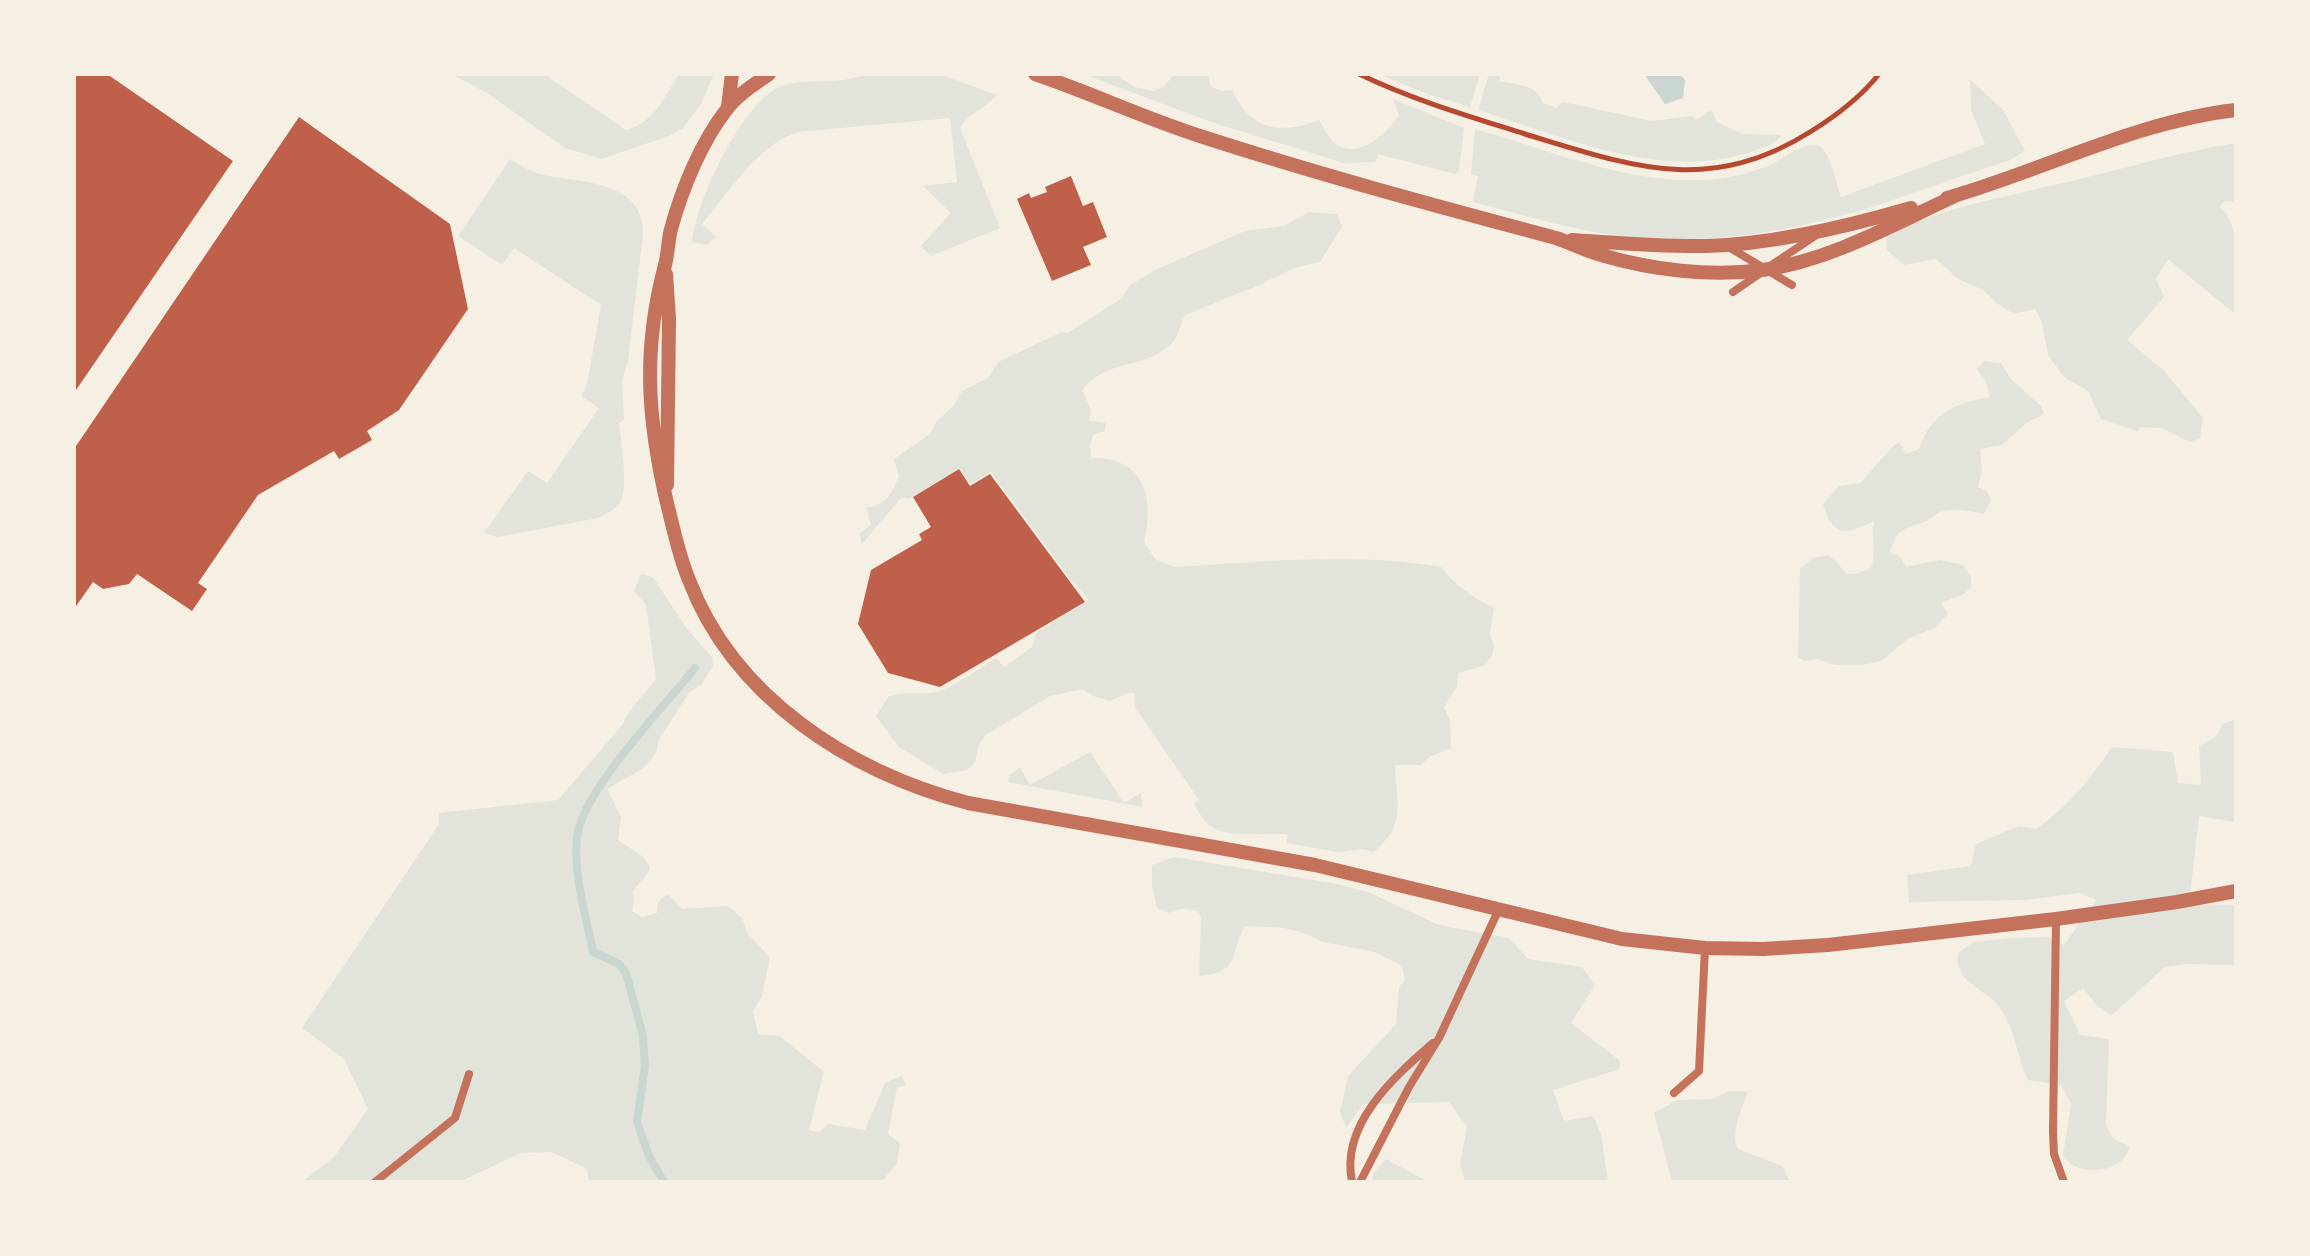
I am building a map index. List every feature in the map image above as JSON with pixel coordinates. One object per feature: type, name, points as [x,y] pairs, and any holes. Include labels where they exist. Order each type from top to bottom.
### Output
[{"type":"street","points":[[728,107],[732,74]]},
{"type":"street","points":[[769,74],[728,107],[702,152],[670,233],[652,320],[650,392],[654,446],[674,536],[689,581],[716,632],[741,666],[775,702],[835,748],[876,771],[918,789],[983,806],[1303,862],[1622,939],[1705,948],[1763,949],[1828,945],[2056,919],[2236,891]]},
{"type":"street","points":[[1037,74],[1200,136],[1421,203],[1560,239],[1598,254],[1661,268],[1724,272],[1766,269],[1833,251],[1955,196]]},
{"type":"street","points":[[1560,239],[1685,246],[1724,245],[1826,229],[1955,196],[2130,136],[2236,110]]},
{"type":"street","points":[[1733,292],[1826,229]]},
{"type":"street","points":[[1724,245],[1792,285]]},
{"type":"street","points":[[1360,1182],[1409,1087],[1439,1038],[1499,908]]},
{"type":"street","points":[[2056,919],[2053,1132],[2054,1154],[2064,1182]]},
{"type":"street","points":[[1674,1093],[1699,1071],[1705,948]]},
{"type":"street","points":[[1352,1182],[1352,1148],[1367,1114],[1383,1090],[1439,1038]]},
{"type":"street","points":[[375,1182],[455,1118],[469,1074]]},
{"type":"path","points":[[1359,74],[1437,107],[1547,140],[1636,164],[1693,171],[1738,165],[1780,150],[1849,104],[1879,74]]},
{"type":"shaded area","points":[[451,74],[544,74],[626,130],[651,115],[679,74],[714,74],[701,104],[683,128],[669,136],[601,159],[565,148],[487,93]]},
{"type":"shaded area","points":[[867,74],[939,74],[997,95],[960,128],[1000,228],[931,256],[921,246],[951,213],[923,186],[957,182],[950,118],[797,132],[782,139],[756,159],[702,224],[716,237],[707,245],[692,242],[702,203],[724,155],[737,131],[767,95],[792,83],[845,80]]},
{"type":"shaded area","points":[[1083,74],[1115,74],[1135,87],[1153,91],[1163,87],[1175,74],[1208,74],[1211,87],[1222,91],[1232,90],[1248,114],[1257,121],[1279,128],[1319,120],[1333,141],[1347,149],[1365,146],[1388,129],[1399,115],[1393,99],[1464,128],[1459,171],[1455,174],[1378,154],[1375,162],[1344,163],[1211,122]]},
{"type":"shaded area","points":[[1379,74],[1480,74],[1470,107],[1427,94]]},
{"type":"shaded area","points":[[1489,74],[1500,76],[1499,81],[1531,88],[1543,103],[1557,108],[1562,102],[1652,121],[1693,116],[1696,120],[1711,110],[1717,122],[1743,134],[1782,135],[1764,148],[1717,160],[1648,159],[1613,152],[1478,110]]},
{"type":"shaded area","points":[[1644,74],[1680,74],[1685,80],[1683,98],[1665,104]]},
{"type":"shaded area","points":[[1970,79],[2004,111],[2025,151],[2010,160],[1818,222],[1735,236],[1651,239],[1584,230],[1473,202],[1478,176],[1471,174],[1475,129],[1629,174],[1692,180],[1745,174],[1802,147],[1815,145],[1821,147],[1829,159],[1841,197],[1985,144],[1971,110]]},
{"type":"shaded area","points":[[2236,143],[2236,202],[2226,201],[2219,206],[2227,215],[2236,242],[2236,315],[2168,259],[2156,279],[2164,297],[2127,340],[2164,371],[2203,418],[2200,438],[2190,442],[2162,428],[2140,427],[2138,431],[2101,419],[2088,391],[2064,377],[2048,355],[2042,322],[2035,309],[2014,314],[1983,290],[1958,279],[1936,259],[1904,265],[1887,250],[1886,237],[1946,212],[2166,157]]},
{"type":"shaded area","points":[[510,159],[539,174],[589,182],[621,193],[633,203],[640,216],[643,234],[628,361],[622,380],[624,420],[619,423],[624,476],[620,503],[598,518],[498,537],[484,533],[528,471],[547,483],[599,408],[581,396],[587,384],[601,305],[514,248],[502,265],[458,236]]},
{"type":"shaded area","points":[[1309,212],[1337,214],[1342,227],[1320,262],[1294,268],[1185,315],[1177,335],[1161,352],[1104,372],[1082,390],[1091,410],[1089,421],[1106,423],[1105,431],[1093,435],[1091,458],[1123,464],[1142,483],[1148,510],[1144,542],[1155,559],[1174,567],[1341,559],[1408,562],[1441,567],[1465,590],[1494,608],[1490,633],[1494,646],[1492,656],[1483,666],[1458,673],[1457,687],[1444,707],[1450,720],[1451,748],[1431,756],[1420,765],[1395,765],[1398,812],[1385,841],[1374,852],[1362,849],[1338,852],[1286,843],[1288,835],[1235,834],[1216,830],[1201,815],[1194,804],[1199,800],[1134,706],[1135,694],[1128,693],[1110,701],[1083,689],[1050,696],[986,735],[979,744],[975,762],[967,770],[943,774],[899,747],[876,716],[889,696],[940,691],[996,658],[1004,667],[1032,647],[1036,633],[1089,600],[991,472],[970,484],[959,468],[909,499],[902,497],[862,544],[859,534],[871,525],[866,508],[887,498],[899,476],[894,459],[930,434],[962,391],[988,378],[998,362],[1062,332],[1067,333],[1121,299],[1130,285],[1155,270],[1245,231],[1284,226]]},
{"type":"shaded area","points":[[1984,361],[2001,363],[2011,379],[2041,406],[2044,414],[2026,423],[2002,445],[1980,449],[1982,470],[1978,487],[1987,491],[1991,500],[1984,514],[1956,510],[1940,512],[1901,531],[1889,553],[1899,555],[1906,567],[1940,560],[1963,565],[1971,577],[1971,587],[1964,594],[1941,603],[1948,614],[1934,628],[1909,638],[1881,661],[1835,665],[1818,659],[1805,661],[1798,658],[1800,569],[1813,558],[1827,555],[1846,574],[1871,568],[1873,562],[1874,521],[1856,529],[1842,530],[1832,523],[1823,504],[1839,486],[1860,483],[1895,444],[1900,443],[1906,454],[1919,449],[1930,427],[1946,412],[1990,397],[1986,382],[1977,369]]},
{"type":"shaded area","points":[[641,574],[653,577],[687,629],[712,657],[713,666],[702,684],[689,693],[659,739],[656,753],[644,768],[607,789],[621,816],[618,840],[642,856],[650,867],[633,891],[632,911],[642,917],[657,913],[659,901],[668,894],[682,909],[728,906],[742,918],[748,934],[770,958],[762,996],[753,1011],[758,1034],[780,1036],[824,1072],[809,1130],[819,1132],[828,1124],[865,1130],[885,1083],[902,1076],[906,1086],[897,1087],[888,1134],[900,1143],[897,1164],[881,1182],[589,1182],[587,1169],[552,1152],[521,1153],[459,1182],[302,1182],[334,1157],[368,1109],[344,1059],[302,1028],[439,824],[439,813],[558,800],[623,724],[656,679],[646,605],[634,591]]},
{"type":"shaded area","points":[[2236,719],[2236,822],[2199,816],[2189,905],[2236,905],[2236,965],[2185,964],[2165,967],[2111,1016],[2097,1006],[2083,988],[2064,1001],[2080,1035],[2109,1039],[2106,1125],[2113,1138],[2129,1147],[2121,1161],[2114,1165],[2097,1170],[2080,1168],[2063,1155],[2071,1104],[2061,1085],[2028,1080],[2006,1018],[1993,1000],[1963,976],[1958,953],[1973,942],[2012,938],[2048,937],[2064,945],[2096,900],[2080,893],[2025,900],[1909,902],[1907,875],[1971,866],[1976,844],[2019,826],[2036,829],[2078,791],[2112,747],[2173,752],[2178,783],[2201,785],[2199,746],[2216,737],[2223,724]]},
{"type":"shaded area","points":[[1090,752],[1124,803],[1141,793],[1142,807],[1008,782],[1010,775],[1020,767],[1030,785]]},
{"type":"shaded area","points":[[1175,857],[1337,884],[1370,893],[1439,925],[1509,938],[1528,959],[1582,967],[1595,985],[1571,1023],[1619,1060],[1620,1069],[1553,1090],[1564,1121],[1593,1116],[1601,1134],[1608,1182],[1465,1182],[1460,1164],[1467,1127],[1449,1102],[1363,1104],[1346,1128],[1340,1112],[1348,1076],[1396,1024],[1399,987],[1405,980],[1402,966],[1375,952],[1323,942],[1284,928],[1245,926],[1229,965],[1213,974],[1199,976],[1201,917],[1198,911],[1181,909],[1168,913],[1157,908],[1152,885],[1152,865]]},
{"type":"shaded area","points":[[1729,1091],[1748,1092],[1736,1128],[1738,1149],[1782,1166],[1790,1182],[1672,1182],[1654,1113],[1678,1100],[1712,1099]]},
{"type":"shaded area","points":[[1386,1159],[1427,1182],[1371,1182],[1374,1173]]},
{"type":"building","points":[[74,74],[107,74],[233,161],[74,393]]},
{"type":"building","points":[[299,117],[450,224],[468,309],[399,410],[367,431],[372,440],[339,459],[334,451],[258,495],[198,583],[207,589],[192,611],[137,574],[129,584],[103,589],[93,582],[74,609],[74,449]]},
{"type":"building","points":[[1071,176],[1083,206],[1093,202],[1107,237],[1083,247],[1091,265],[1052,281],[1017,199],[1029,193],[1031,198],[1047,192],[1045,187]]},
{"type":"building","points":[[959,469],[970,486],[990,474],[1085,602],[940,687],[888,673],[858,624],[871,570],[922,540],[919,534],[931,527],[913,497]]},
{"type":"waterway","points":[[664,1182],[649,1156],[637,1122],[645,1066],[643,1036],[626,973],[619,964],[593,952],[578,880],[576,851],[582,818],[593,797],[645,726],[695,668]]}]
